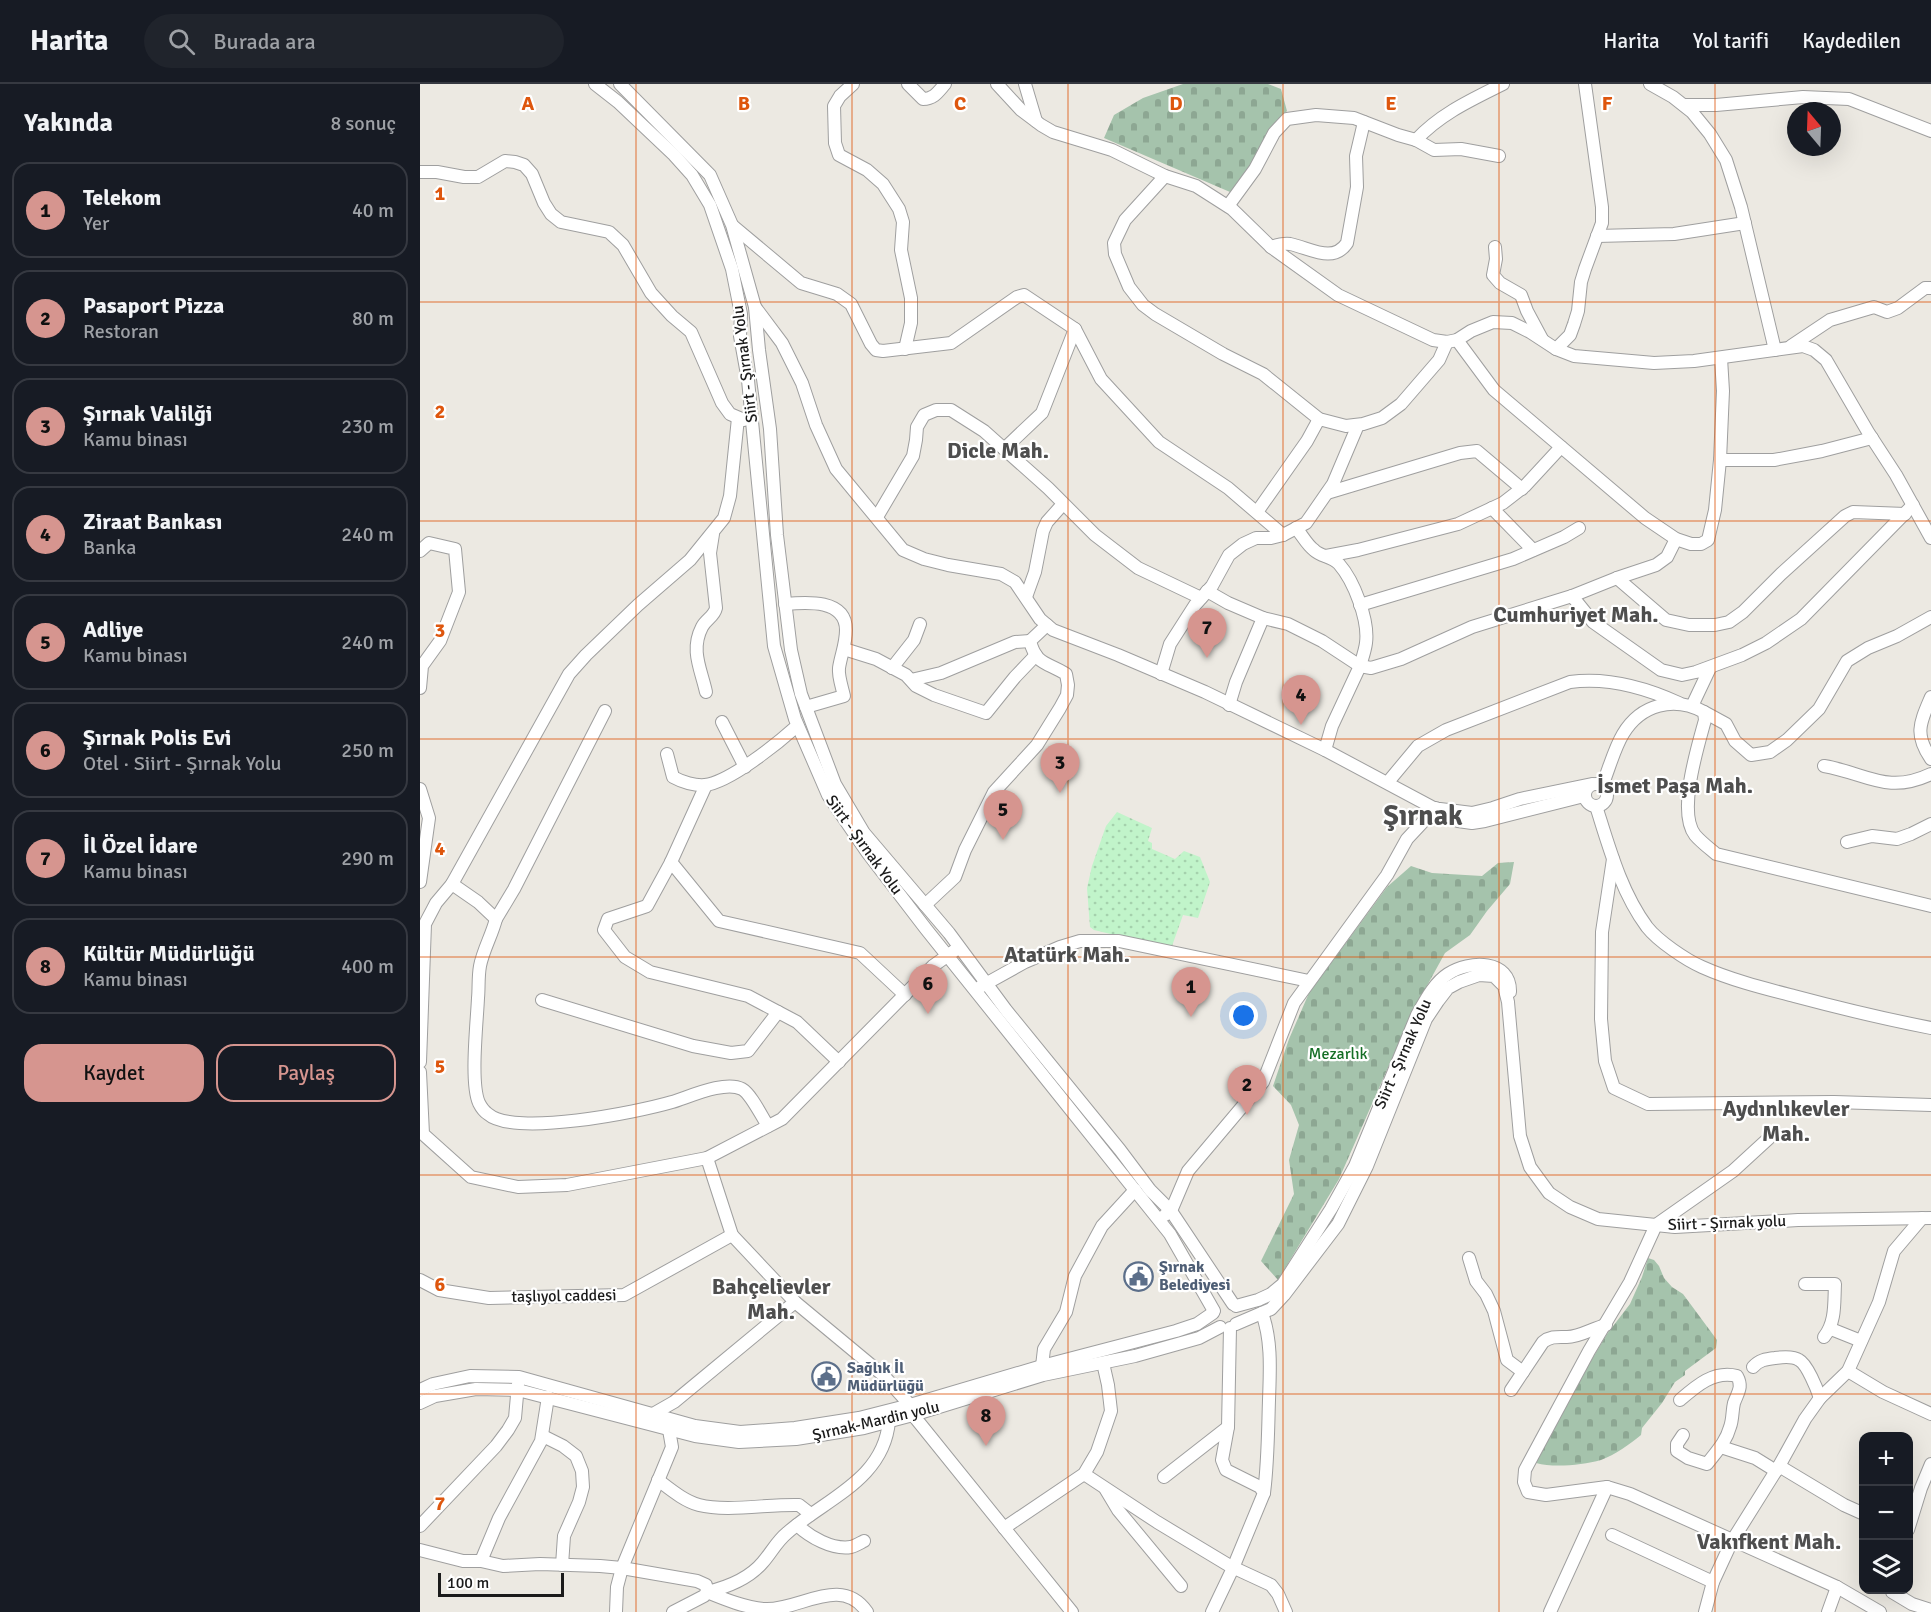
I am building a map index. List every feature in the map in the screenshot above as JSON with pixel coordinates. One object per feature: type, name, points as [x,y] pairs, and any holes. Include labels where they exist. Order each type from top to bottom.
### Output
[{"type":"street","name":"Siirt - Şırnak Yolu","points":[[595,84],[618,102],[692,175],[710,205],[722,238],[732,269],[741,314],[740,336],[752,424],[774,646],[797,726],[828,795],[867,852],[948,955],[981,986],[1120,1150],[1150,1190],[1171,1211],[1234,1305],[1258,1300],[1272,1294],[1283,1284],[1331,1209],[1355,1166],[1417,1015],[1441,980],[1456,969],[1489,964],[1505,974],[1510,989],[1508,1002]]},
{"type":"street","name":"Siirt - Şırnak Yolu","points":[[620,84],[710,175],[732,225],[755,307],[770,429],[777,535],[791,650],[806,707],[835,784],[864,833],[960,947],[981,986],[1170,1234],[1214,1312]]},
{"type":"street","points":[[853,84],[834,105],[835,143],[839,155],[867,170],[883,184],[895,202],[903,222],[902,250],[911,298],[911,322],[905,349]]},
{"type":"street","points":[[908,84],[923,99],[933,98],[945,84]]},
{"type":"street","points":[[997,84],[1021,110],[1053,132],[1112,150],[1165,176],[1196,186],[1228,206],[1271,246],[1338,295],[1433,340],[1452,341],[1494,390],[1645,518],[1676,539],[1690,544],[1701,544],[1708,540],[1715,510],[1723,391],[1721,358]]},
{"type":"street","points":[[1025,84],[1036,121]]},
{"type":"street","points":[[1416,140],[1449,111],[1503,84]]},
{"type":"street","points":[[1556,349],[1570,335],[1578,311],[1584,269],[1602,223],[1602,207],[1585,84]]},
{"type":"street","points":[[1650,84],[1673,97],[1692,112],[1710,134],[1726,160],[1781,349]]},
{"type":"street","points":[[1684,105],[1716,105],[1803,97],[1849,99],[1931,130]]},
{"type":"street","points":[[1228,206],[1255,169],[1274,133],[1287,118],[1316,115],[1354,118],[1416,140],[1434,150],[1461,149],[1499,156]]},
{"type":"street","points":[[1271,246],[1289,244],[1329,254],[1336,254],[1342,250],[1347,243],[1357,187],[1356,156],[1364,122]]},
{"type":"street","points":[[420,172],[477,177],[505,162],[524,165],[532,174],[551,214],[561,222],[609,232],[623,245],[651,293],[672,316],[691,332],[722,403],[730,414],[770,429]]},
{"type":"street","points":[[1165,176],[1125,220],[1114,243],[1115,254],[1129,287],[1143,305],[1155,314],[1263,374],[1319,419],[1346,426],[1382,418],[1401,404],[1439,360],[1452,341],[1493,322],[1512,323],[1556,349],[1574,356],[1654,363],[1721,358],[1803,346],[1814,350],[1826,360],[1872,438],[1909,510],[1931,538]]},
{"type":"street","points":[[1597,236],[1674,234],[1745,223]]},
{"type":"street","points":[[732,225],[801,283],[837,294],[851,304],[876,350],[951,343],[1023,295],[1075,329],[1101,379],[1159,442],[1228,488],[1283,535]]},
{"type":"street","points":[[1495,247],[1496,259],[1493,275],[1500,283],[1521,295],[1542,340]]},
{"type":"street","points":[[1781,349],[1830,320],[1874,307],[1887,312],[1898,308],[1925,288],[1931,288]]},
{"type":"street","points":[[741,314],[755,307],[782,343],[802,383],[816,425],[836,469],[903,550],[924,559],[948,565],[1001,574],[1015,582],[1040,619],[1053,630],[1161,674],[1325,750],[1458,821],[1472,823],[1584,795]]},
{"type":"street","points":[[1004,449],[1042,413],[1075,329]]},
{"type":"street","points":[[877,517],[913,456],[917,428],[924,415],[936,410],[951,410],[984,431],[1095,535],[1138,568],[1263,618],[1288,624],[1322,641],[1360,666],[1371,668],[1401,658],[1472,627],[1572,596],[1656,565],[1666,557],[1676,539]]},
{"type":"street","points":[[420,1062],[423,924],[436,903],[452,884],[569,674],[638,605],[690,560],[724,518],[730,496],[738,418]]},
{"type":"street","points":[[1257,512],[1307,441],[1319,419]]},
{"type":"street","points":[[1161,674],[1170,644],[1212,586],[1229,555],[1256,538],[1283,535],[1306,523],[1333,484],[1358,425]]},
{"type":"street","points":[[1720,460],[1774,460],[1872,438]]},
{"type":"street","points":[[1324,556],[1358,550],[1458,524],[1503,503],[1522,489],[1561,447]]},
{"type":"street","points":[[1327,493],[1460,453],[1478,451],[1522,489]]},
{"type":"street","points":[[1026,597],[1035,572],[1043,531],[1047,522],[1063,504]]},
{"type":"street","points":[[1492,508],[1533,550]]},
{"type":"street","points":[[1617,578],[1666,620],[1689,625],[1715,625],[1729,622],[1743,612],[1845,516],[1853,512],[1909,510]]},
{"type":"street","points":[[1572,596],[1593,622],[1662,670],[1682,675],[1710,668],[1766,643],[1801,620],[1909,510]]},
{"type":"street","points":[[1296,528],[1314,550],[1334,559],[1339,564],[1352,584],[1366,626],[1366,642],[1360,666],[1332,726],[1325,750]]},
{"type":"street","points":[[1360,605],[1513,559],[1579,528]]},
{"type":"street","points":[[706,692],[696,659],[701,628],[714,614],[716,608],[710,553],[713,533]]},
{"type":"street","points":[[420,551],[429,543],[455,549],[459,592],[440,641],[421,667],[420,688]]},
{"type":"street","points":[[785,604],[804,602],[824,604],[834,608],[843,617],[846,627],[839,669],[844,696],[806,707]]},
{"type":"street","points":[[1436,808],[1472,813],[1520,799],[1597,785],[1606,791],[1606,798],[1602,804],[1596,806],[1587,802],[1584,795],[1586,789],[1597,785],[1623,734],[1635,719],[1646,711],[1661,705],[1678,703],[1692,705],[1726,724],[1736,741],[1751,755],[1770,752],[1787,740],[1819,709],[1847,661],[1931,617]]},
{"type":"street","points":[[1229,705],[1236,682],[1263,618]]},
{"type":"street","points":[[892,668],[914,640],[920,624]]},
{"type":"street","points":[[911,681],[940,673],[1015,642],[1030,641],[1047,625]]},
{"type":"street","points":[[925,905],[955,877],[964,850],[994,792],[1037,745],[1067,695],[1068,685],[1065,674],[1040,661],[1030,641]]},
{"type":"street","points":[[844,649],[876,659],[906,675],[916,686],[934,695],[986,713],[1036,655]]},
{"type":"street","points":[[1692,705],[1710,668]]},
{"type":"street","points":[[1388,782],[1418,746],[1446,730],[1570,682],[1589,679],[1618,682],[1660,694],[1678,703]]},
{"type":"street","points":[[1931,697],[1920,729],[1921,744],[1931,759]]},
{"type":"street","points":[[605,711],[496,919],[480,966],[475,1047],[476,1088],[479,1103],[497,1120],[512,1123],[543,1123],[606,1116],[668,1103],[723,1086],[734,1086],[744,1090],[768,1126]]},
{"type":"street","points":[[1704,712],[1705,720],[1688,791],[1687,809],[1693,833],[1716,854],[1931,906]]},
{"type":"street","points":[[722,722],[744,766]]},
{"type":"street","points":[[667,754],[673,777],[681,782],[706,785],[733,774],[797,726]]},
{"type":"street","points":[[1824,766],[1847,770],[1870,780],[1893,783],[1920,779],[1931,774]]},
{"type":"street","points":[[706,785],[671,862],[647,906],[608,919],[603,930],[625,957],[650,972],[748,996],[796,1022],[839,1062]]},
{"type":"street","points":[[420,789],[429,818],[420,882]]},
{"type":"street","points":[[1596,806],[1613,859],[1626,890],[1648,929],[1678,954],[1702,967],[1771,990],[1931,1028]]},
{"type":"street","points":[[1158,1219],[1171,1211],[1188,1171],[1263,1082],[1294,1003],[1387,875],[1407,839],[1436,808]]},
{"type":"street","points":[[1847,842],[1872,836],[1897,839],[1931,824]]},
{"type":"street","points":[[1613,859],[1602,932],[1601,1019],[1605,1062],[1614,1088],[1648,1104],[1834,1102],[1931,1105]]},
{"type":"street","points":[[671,862],[719,921],[860,953],[905,995]]},
{"type":"street","points":[[452,884],[478,902],[496,919]]},
{"type":"street","points":[[981,986],[1025,962],[1080,941],[1119,941],[1309,981]]},
{"type":"street","points":[[420,1072],[423,1134],[471,1177],[518,1187],[567,1185],[707,1158],[782,1119],[933,966],[960,947]]},
{"type":"street","name":"Siirt - Şırnak Yolu","points":[[1229,1326],[1270,1309],[1284,1295],[1338,1224],[1367,1166],[1426,1019],[1448,988],[1479,975],[1494,976],[1504,986],[1508,1002]]},
{"type":"street","points":[[542,1000],[693,1046],[731,1053],[748,1051],[778,1012]]},
{"type":"street","name":"Siirt - Şırnak yolu","points":[[1508,1002],[1520,1136],[1530,1167],[1549,1193],[1570,1208],[1598,1219],[1675,1227],[1798,1220],[1927,1218]]},
{"type":"street","points":[[1769,1138],[1733,1171],[1656,1225],[1630,1282],[1525,1470],[1523,1476],[1525,1487],[1528,1492],[1546,1495],[1608,1487],[1657,1505],[1837,1587],[1881,1612],[1890,1594]]},
{"type":"street","points":[[707,1158],[732,1235],[795,1302],[883,1375],[1072,1612]]},
{"type":"street","points":[[1042,1366],[1044,1349],[1066,1312],[1075,1276],[1102,1226],[1135,1190]]},
{"type":"street","points":[[1705,1612],[1713,1582],[1732,1541],[1805,1419],[1820,1398],[1848,1371],[1879,1302],[1894,1251],[1927,1218]]},
{"type":"street","name":"taşlıyol caddesi","points":[[420,1280],[439,1290],[489,1298],[624,1295],[732,1235]]},
{"type":"street","points":[[1469,1258],[1476,1281],[1486,1294],[1494,1311],[1505,1354],[1511,1364],[1523,1372]]},
{"type":"street","points":[[1805,1284],[1835,1284],[1835,1304],[1827,1333],[1861,1341]]},
{"type":"street","points":[[653,1414],[674,1402],[795,1302]]},
{"type":"street","points":[[1221,1304],[1234,1305],[1240,1317],[1229,1326],[1215,1321],[1214,1312],[1221,1304]]},
{"type":"street","name":"Şırnak-Mardin yolu","points":[[518,1384],[548,1397],[669,1430],[739,1442],[796,1439],[864,1428],[889,1421],[912,1410],[1042,1366],[1197,1324],[1214,1312]]},
{"type":"street","points":[[1212,1612],[1264,1493],[1270,1356],[1267,1328],[1262,1313]]},
{"type":"street","points":[[1511,1390],[1543,1342],[1553,1337],[1569,1338],[1606,1325]]},
{"type":"street","points":[[1229,1326],[1228,1427],[1222,1460],[1226,1470],[1260,1487],[1264,1493]]},
{"type":"street","name":"Şırnak-Mardin yolu","points":[[421,1397],[434,1384],[470,1376],[518,1384],[653,1414],[695,1426],[740,1432],[795,1428],[912,1410],[1043,1375],[1103,1363],[1199,1338],[1229,1326]]},
{"type":"street","points":[[1754,1367],[1758,1361],[1777,1358],[1801,1360],[1820,1398]]},
{"type":"street","points":[[1005,1528],[1084,1474],[1097,1452],[1111,1411],[1103,1363]]},
{"type":"street","points":[[1848,1371],[1883,1392],[1931,1414]]},
{"type":"street","points":[[1680,1400],[1716,1376],[1731,1374],[1737,1376],[1741,1386],[1734,1406],[1731,1425],[1721,1448],[1707,1464],[1688,1458],[1677,1451],[1677,1444],[1683,1435]]},
{"type":"street","points":[[420,1526],[496,1446],[508,1430],[515,1418],[518,1384]]},
{"type":"street","points":[[481,1562],[499,1518],[543,1436],[548,1397]]},
{"type":"street","points":[[673,1612],[704,1596],[707,1592],[727,1587],[748,1575],[762,1564],[785,1534],[838,1497],[870,1468],[881,1453],[888,1434],[889,1421]]},
{"type":"street","points":[[1164,1477],[1228,1427]]},
{"type":"street","points":[[616,1612],[617,1587],[622,1568],[672,1447],[669,1430]]},
{"type":"street","points":[[543,1436],[563,1446],[576,1456],[582,1471],[584,1487],[564,1536],[562,1565]]},
{"type":"street","points":[[1721,1448],[1755,1458],[1859,1512]]},
{"type":"street","points":[[1913,1514],[1931,1464]]},
{"type":"street","points":[[1084,1474],[1233,1568],[1275,1588],[1286,1612]]},
{"type":"street","points":[[658,1480],[680,1496],[697,1504],[716,1507],[799,1505],[810,1515]]},
{"type":"street","points":[[1550,1612],[1608,1487]]},
{"type":"street","points":[[1104,1488],[1118,1510],[1181,1586]]},
{"type":"street","points":[[797,1525],[805,1533],[834,1545],[852,1547],[864,1541]]},
{"type":"street","points":[[1612,1534],[1713,1582]]},
{"type":"street","points":[[420,1550],[463,1561],[503,1566],[540,1564],[622,1568],[702,1583],[707,1588],[707,1592]]},
{"type":"street","points":[[1828,1612],[1837,1587]]},
{"type":"street","points":[[707,1592],[723,1599],[765,1609],[819,1596],[842,1595],[860,1602],[867,1612]]},
{"type":"street","points":[[1897,1594],[1912,1604],[1931,1610]]},
{"type":"green space","points":[[1183,84],[1268,84],[1281,89],[1287,111],[1278,120],[1247,171],[1230,192],[1104,138],[1114,115],[1143,98]]},
{"type":"green space","points":[[1117,812],[1152,828],[1148,841],[1152,843],[1152,849],[1175,859],[1184,851],[1200,857],[1210,882],[1198,918],[1183,915],[1172,946],[1148,943],[1094,930],[1090,927],[1087,888],[1092,866],[1106,826]]},
{"type":"green space","name":"Mezarlık","points":[[1514,862],[1510,884],[1470,935],[1445,953],[1412,1013],[1339,1179],[1278,1280],[1261,1261],[1294,1194],[1289,1160],[1299,1125],[1291,1105],[1273,1086],[1289,1039],[1309,993],[1387,887],[1411,866],[1432,873],[1482,876],[1498,863]]},
{"type":"green space","points":[[1648,1258],[1654,1260],[1659,1266],[1664,1278],[1672,1287],[1683,1294],[1717,1340],[1716,1348],[1685,1371],[1685,1375],[1675,1382],[1642,1428],[1641,1435],[1622,1449],[1601,1460],[1585,1463],[1559,1466],[1536,1463],[1568,1399],[1607,1334],[1630,1304]]},
{"type":"place","name":"İl Özel İdare","points":[[1207,658]]},
{"type":"place","name":"Ziraat Bankası","points":[[1301,725]]},
{"type":"place","name":"Şırnak Valilği","points":[[1060,793]]},
{"type":"place","name":"Adliye","points":[[1003,840]]},
{"type":"place","name":"Şırnak Polis Evi","points":[[928,1014]]},
{"type":"place","name":"Telekom","points":[[1191,1017]]},
{"type":"place","name":"Pasaport Pizza","points":[[1247,1115]]},
{"type":"place","name":"Şırnak Belediyesi","points":[[1138,1276]]},
{"type":"place","name":"Sağlık İl Müdürlüğü","points":[[826,1377]]},
{"type":"place","name":"Kültür Müdürlüğü","points":[[986,1446]]},
{"type":"district","name":"Dicle Mah.","points":[[998,450]]},
{"type":"district","name":"Cumhuriyet Mah.","points":[[1576,614]]},
{"type":"district","name":"İsmet Paşa Mah.","points":[[1675,785]]},
{"type":"district","name":"Şırnak","points":[[1423,816]]},
{"type":"district","name":"Atatürk Mah.","points":[[1067,954]]},
{"type":"district","name":"Aydınlıkevler Mah.","points":[[1786,1120]]},
{"type":"district","name":"Bahçelievler Mah.","points":[[771,1298]]},
{"type":"district","name":"Vakıfkent Mah.","points":[[1769,1541]]}]
